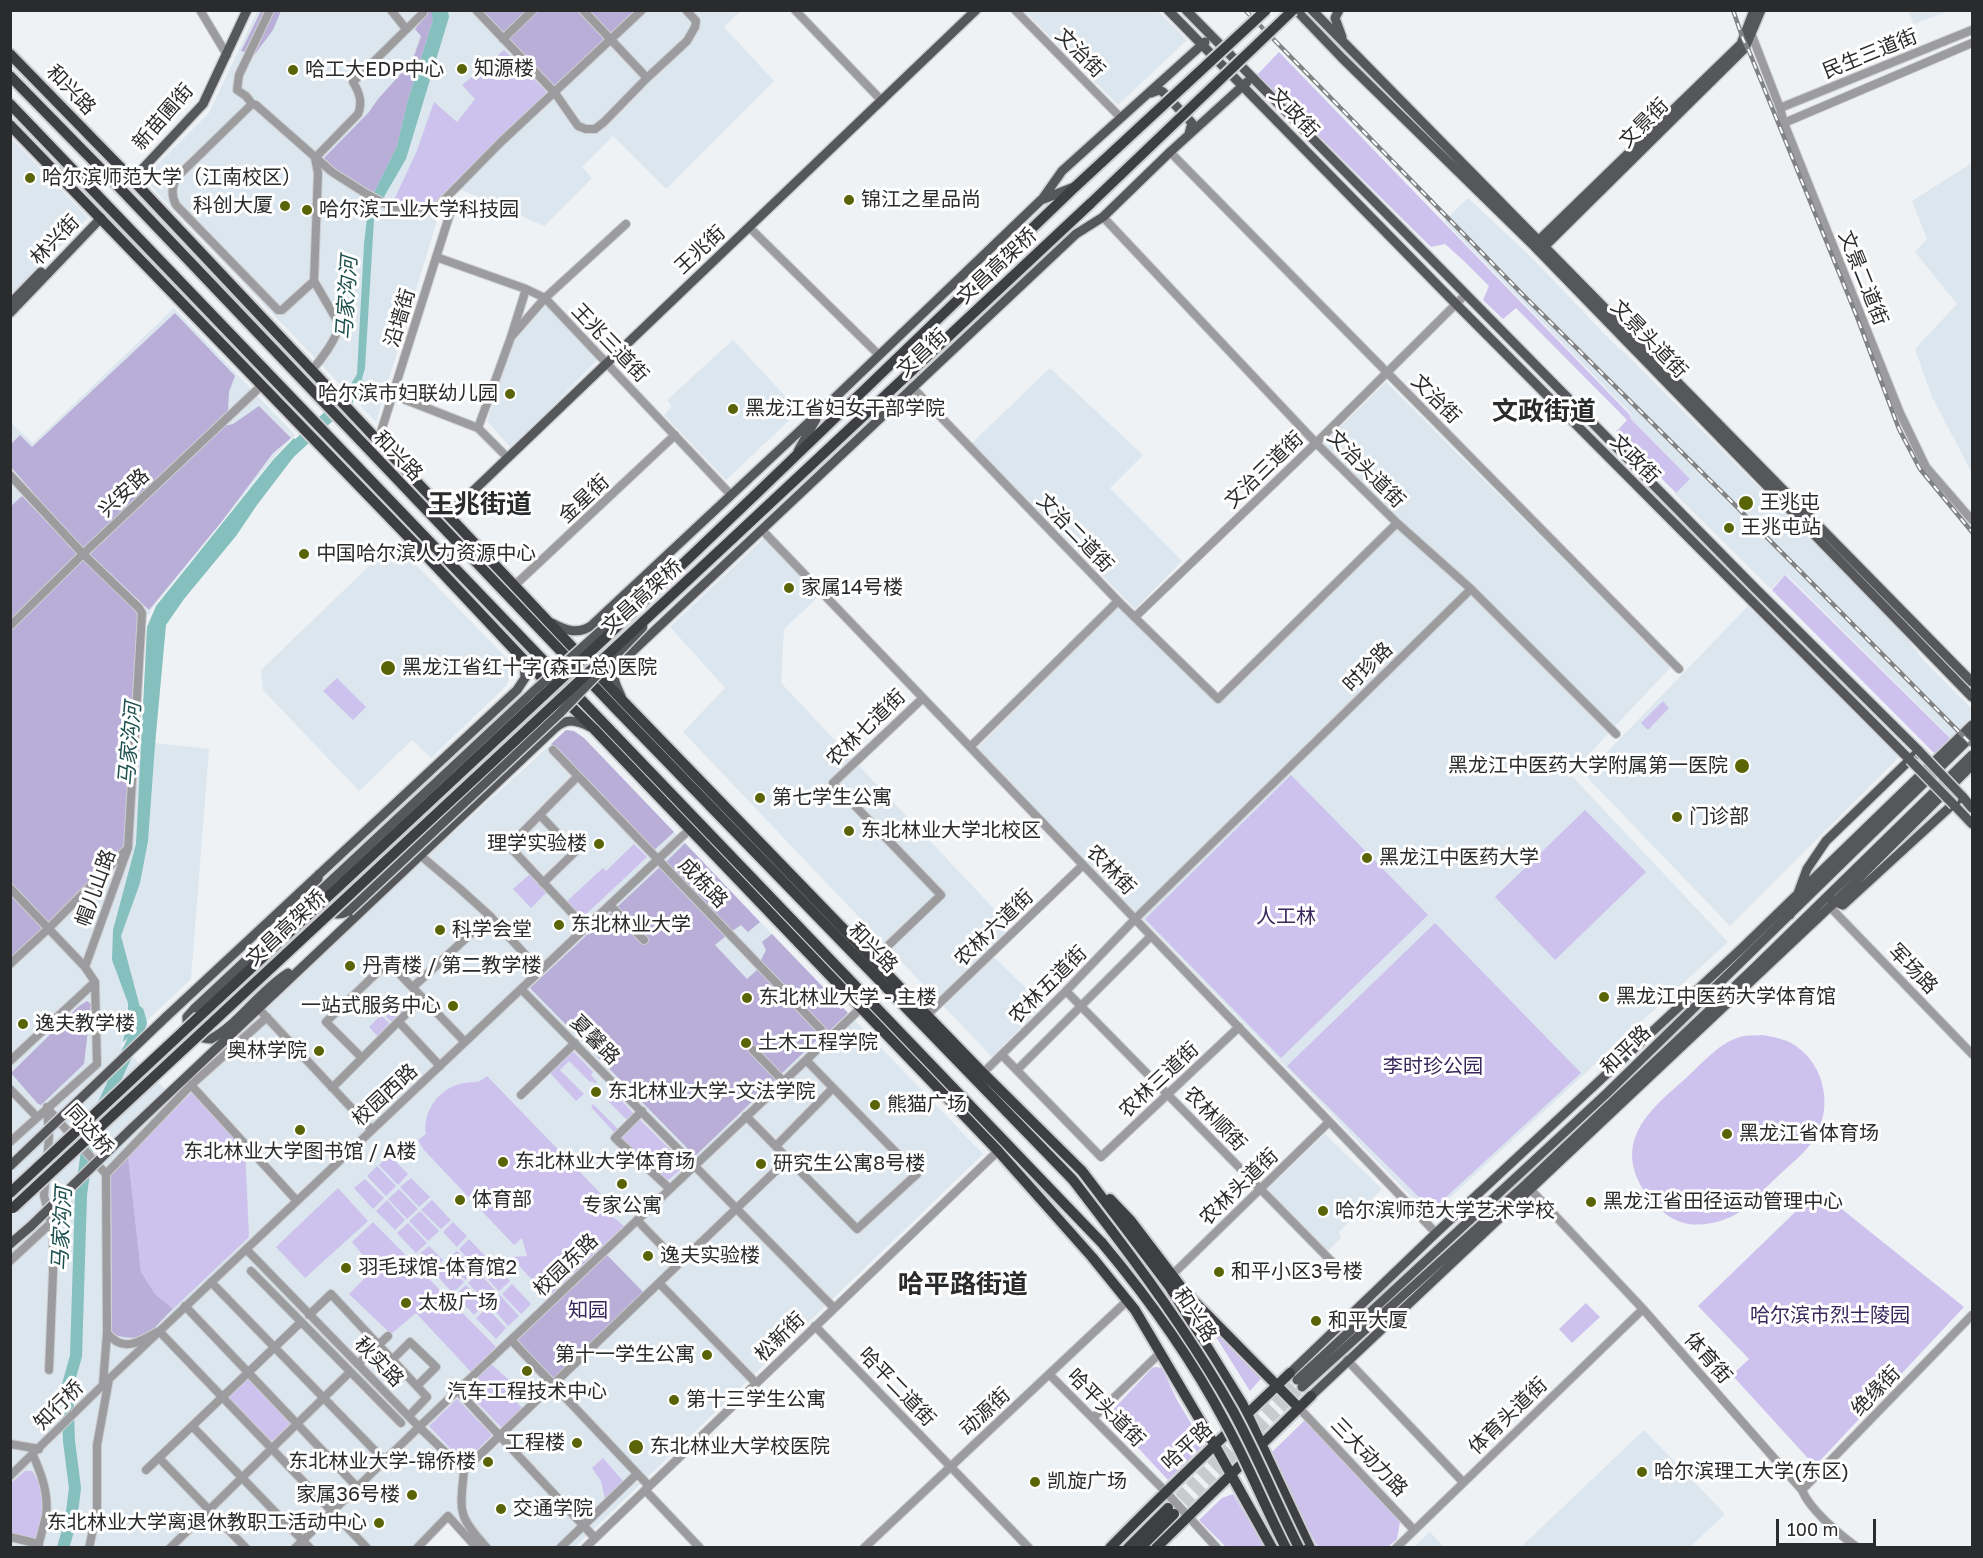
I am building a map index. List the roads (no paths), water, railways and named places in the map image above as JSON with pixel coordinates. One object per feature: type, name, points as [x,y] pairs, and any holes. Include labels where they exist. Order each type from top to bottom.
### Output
[{"type":"highway","name":"文昌高架桥","points":[[10,1193],[604,639],[1076,186],[1266,10]]},
{"type":"highway","name":"文昌高架桥","points":[[12,1209],[807,469],[1294,10]]},
{"type":"highway","name":"和兴路","points":[[10,54],[130,177],[623,701],[983,1073],[1131,1221],[1185,1292],[1299,1408]]},
{"type":"highway","name":"和兴路","points":[[10,76],[1073,1180],[1157,1290],[1202,1358],[1234,1413],[1299,1548]]},
{"type":"highway","points":[[10,104],[1102,1243],[1172,1334],[1216,1406],[1286,1548]]},
{"type":"highway","points":[[10,125],[994,1147],[1092,1257],[1127,1301],[1161,1352],[1272,1548]]},
{"type":"highway","points":[[87,182],[99,216]]},
{"type":"highway","points":[[208,310],[238,362]]},
{"type":"highway","points":[[416,545],[445,557]]},
{"type":"highway","points":[[504,618],[585,721]]},
{"type":"highway","points":[[1031,1121],[1073,1180]]},
{"type":"highway","points":[[994,1147],[1081,1220]]},
{"type":"highway","name":"和兴路","points":[[1082,1171],[1170,1287],[1248,1415]]},
{"type":"highway","name":"哈平路","points":[[1110,1548],[1165,1491],[1277,1386],[1296,1380]]},
{"type":"highway","points":[[1156,1548],[1311,1396]]},
{"type":"highway","points":[[1248,1415],[1310,1548]]},
{"type":"highway","points":[[1128,1548],[1171,1511],[1140,1548]]},
{"type":"main road","name":"新苗圃街","points":[[130,177],[203,104],[244,10]]},
{"type":"main road","name":"王兆街","points":[[448,515],[976,10]]},
{"type":"main road","points":[[1168,10],[1203,45]]},
{"type":"main road","points":[[549,622],[568,631],[580,631],[591,626],[820,412],[1041,200],[1062,171],[1203,45],[1211,36],[1186,10]]},
{"type":"main road","name":"文景头道街","points":[[1294,10],[1539,246],[1972,682]]},
{"type":"main road","points":[[1339,10],[1335,18],[1345,42]]},
{"type":"main road","name":"文景街","points":[[1539,246],[1741,44],[1754,10]]},
{"type":"main road","name":"文景街","points":[[1539,246],[1745,48],[1761,10]]},
{"type":"main road","points":[[1306,21],[1314,11]]},
{"type":"main road","name":"文景头道街","points":[[1314,11],[1972,697]]},
{"type":"main road","name":"文政街","points":[[1211,36],[1972,808]]},
{"type":"main road","name":"文政街","points":[[1203,45],[1456,304],[1972,824]]},
{"type":"main road","name":"文昌街","points":[[623,701],[614,682],[614,673],[618,665],[1076,234],[1103,217],[1251,78]]},
{"type":"main road","points":[[1148,94],[1158,90],[1163,92],[1192,123],[1188,136]]},
{"type":"main road","points":[[1041,200],[1076,186]]},
{"type":"main road","points":[[1076,234],[1091,203]]},
{"type":"main road","name":"林兴街","points":[[10,304],[99,216]]},
{"type":"main road","name":"林兴街","points":[[10,313],[99,216]]},
{"type":"main road","points":[[794,458],[820,412]]},
{"type":"main road","points":[[807,469],[851,444]]},
{"type":"main road","points":[[304,963],[274,982],[224,1030],[211,1039],[202,1038],[188,1026],[187,1017],[195,1008],[535,690],[598,633],[662,582]]},
{"type":"main road","points":[[320,872],[314,894],[318,904],[333,914],[343,914],[559,714],[619,654],[675,592]]},
{"type":"main road","points":[[609,609],[605,623],[606,629],[616,641],[628,646],[642,642]]},
{"type":"main road","points":[[10,1166],[320,872],[498,709],[522,685],[524,660]]},
{"type":"main road","points":[[498,709],[507,704],[515,704],[522,705],[535,713],[542,723],[543,734],[537,745]]},
{"type":"main road","points":[[10,1244],[304,963],[561,723],[567,720],[576,721],[594,729]]},
{"type":"main road","points":[[1296,1380],[1436,1233],[1797,896],[1972,725]]},
{"type":"main road","name":"和平路","points":[[1296,1380],[1567,1132],[1972,736]]},
{"type":"main road","points":[[1790,915],[1807,869],[1826,841],[1919,752]]},
{"type":"main road","name":"和平路","points":[[1296,1380],[1526,1184],[1830,902],[1972,756]]},
{"type":"main road","points":[[1311,1396],[1531,1190],[1972,765]]},
{"type":"main road","points":[[1830,902],[1843,905],[1962,796]]},
{"type":"main road","points":[[1797,896],[1820,886]]},
{"type":"street","points":[[200,10],[225,53]]},
{"type":"street","points":[[270,10],[239,75],[237,90],[332,172],[365,193],[410,214],[423,214],[437,207],[501,142],[642,10]]},
{"type":"street","points":[[391,10],[406,29]]},
{"type":"street","points":[[476,10],[555,93],[578,126],[586,129],[595,129],[604,122],[687,41],[696,21],[687,10]]},
{"type":"street","points":[[503,39],[533,10]]},
{"type":"street","points":[[583,10],[647,78]]},
{"type":"street","points":[[795,10],[882,101]]},
{"type":"street","name":"文治街","points":[[1015,10],[1121,118]]},
{"type":"street","points":[[315,158],[358,114],[361,100],[353,81],[423,13]]},
{"type":"street","name":"民生三道街","points":[[1780,108],[1972,30]]},
{"type":"street","name":"文景二道街","points":[[1751,33],[1784,123],[1900,414],[1926,467],[1972,520]]},
{"type":"street","name":"民生三道街","points":[[1784,123],[1972,43]]},
{"type":"street","points":[[252,104],[176,178],[172,187],[172,197],[176,205],[278,310],[282,310],[314,281]]},
{"type":"street","name":"文治街","points":[[1170,152],[1679,669]]},
{"type":"street","points":[[311,371],[324,357],[326,349],[339,333],[339,324],[314,281],[318,172],[315,158]]},
{"type":"street","name":"沿墙街","points":[[378,441],[453,204]]},
{"type":"street","name":"文治头道街","points":[[1103,217],[1316,443],[1396,523],[1471,589],[1616,734]]},
{"type":"street","points":[[512,337],[545,298],[626,224]]},
{"type":"street","points":[[750,228],[879,355]]},
{"type":"street","name":"王兆三道街","points":[[436,257],[545,298],[731,495]]},
{"type":"street","points":[[478,428],[512,337],[526,289]]},
{"type":"street","name":"文治三道街","points":[[1135,617],[1466,295]]},
{"type":"street","name":"兴安路","points":[[10,626],[261,386]]},
{"type":"street","name":"文治二道街","points":[[912,387],[1118,601],[1218,699],[1396,523]]},
{"type":"street","points":[[393,395],[478,428],[508,458]]},
{"type":"street","name":"金星街","points":[[514,586],[675,435]]},
{"type":"street","name":"帽儿山路","points":[[10,475],[83,554],[142,613],[129,848],[85,966]]},
{"type":"street","name":"农林街","points":[[762,530],[1436,1233]]},
{"type":"street","name":"时珍路","points":[[1135,919],[1471,589]]},
{"type":"street","points":[[970,747],[1118,601]]},
{"type":"street","name":"农林七道街","points":[[873,960],[941,896],[833,783],[922,698]]},
{"type":"street","name":"成栋路","points":[[553,750],[829,1038]]},
{"type":"street","points":[[578,776],[509,846],[586,928]]},
{"type":"street","points":[[540,815],[575,852],[543,883]]},
{"type":"street","name":"校园西路","points":[[106,1381],[690,830]]},
{"type":"street","points":[[10,964],[129,848]]},
{"type":"street","points":[[421,856],[490,916],[540,971]]},
{"type":"street","name":"农林六道街","points":[[927,1015],[1083,865]]},
{"type":"street","points":[[10,888],[85,966],[94,982],[97,1064],[10,1142]]},
{"type":"street","name":"军场路","points":[[1830,902],[1972,1054]]},
{"type":"street","points":[[610,905],[644,940]]},
{"type":"street","points":[[413,987],[490,916]]},
{"type":"street","name":"农林五道街","points":[[983,1073],[1135,919]]},
{"type":"street","points":[[1002,1054],[1017,1070],[1151,936]]},
{"type":"street","points":[[362,1058],[326,1022],[388,962],[465,1042]]},
{"type":"street","points":[[10,1061],[94,982]]},
{"type":"street","name":"夏馨路","points":[[521,989],[834,1308]]},
{"type":"street","name":"农林顺街","points":[[1066,991],[1341,1270]]},
{"type":"street","points":[[332,1088],[422,998]]},
{"type":"street","points":[[258,1008],[372,1130]]},
{"type":"street","name":"校园东路","points":[[295,1548],[457,1390],[861,1008]]},
{"type":"street","points":[[89,1548],[97,1511],[97,1445],[106,1381],[106,1174],[191,1085],[267,1017]]},
{"type":"street","points":[[399,1022],[440,1066]]},
{"type":"street","name":"农林三道街","points":[[1017,1070],[1101,1157],[1239,1028]]},
{"type":"street","points":[[521,1095],[575,1043]]},
{"type":"street","points":[[753,1050],[783,1081]]},
{"type":"street","points":[[746,1116],[857,1229],[917,1174],[806,1060]]},
{"type":"street","points":[[191,1085],[297,1201]]},
{"type":"street","points":[[776,1146],[833,1088]]},
{"type":"street","points":[[10,1089],[37,1117]]},
{"type":"street","points":[[47,1107],[49,1137],[44,1196],[51,1223],[53,1273],[49,1370]]},
{"type":"street","name":"同达桥","points":[[47,1107],[106,1174]]},
{"type":"street","points":[[642,1112],[615,1138],[670,1189]]},
{"type":"street","name":"农林头道街","points":[[1172,1275],[1329,1122]]},
{"type":"street","name":"松新街","points":[[585,1548],[834,1308],[994,1147]]},
{"type":"street","points":[[487,1548],[468,1527],[460,1507],[464,1470],[788,1159]]},
{"type":"street","name":"体育街","points":[[1531,1190],[1643,1309],[1802,1490],[1815,1509],[1858,1548]]},
{"type":"street","points":[[637,1220],[663,1246]]},
{"type":"street","points":[[10,1261],[51,1223]]},
{"type":"street","name":"秋实路","points":[[246,1249],[419,1427],[464,1470]]},
{"type":"street","points":[[251,1271],[400,1423]]},
{"type":"street","points":[[211,1282],[384,1460]]},
{"type":"street","points":[[659,1283],[756,1383]]},
{"type":"street","points":[[309,1315],[331,1294],[427,1396],[409,1416]]},
{"type":"street","name":"动源街","points":[[864,1548],[1127,1301]]},
{"type":"street","points":[[185,1306],[357,1487]]},
{"type":"street","name":"体育头道街","points":[[1396,1548],[1643,1309]]},
{"type":"street","name":"绝缘街","points":[[1802,1490],[1972,1315]]},
{"type":"street","points":[[146,1470],[301,1322]]},
{"type":"street","name":"哈平二道街","points":[[815,1326],[1029,1548]]},
{"type":"street","points":[[107,1333],[112,1340],[128,1345],[159,1332],[367,1548]]},
{"type":"street","points":[[358,1364],[388,1336]]},
{"type":"street","points":[[511,1340],[637,1473],[647,1488],[700,1548]]},
{"type":"street","points":[[392,1360],[410,1342],[436,1367],[417,1386]]},
{"type":"street","points":[[1093,1418],[1161,1352]]},
{"type":"street","points":[[1347,1360],[1463,1482]]},
{"type":"street","points":[[170,1548],[350,1372]]},
{"type":"street","name":"哈平头道街","points":[[1049,1374],[1165,1491],[1217,1548]]},
{"type":"street","name":"知行桥","points":[[36,1452],[106,1381]]},
{"type":"street","points":[[457,1390],[595,1538]]},
{"type":"street","name":"三大动力路","points":[[1299,1408],[1414,1530]]},
{"type":"street","points":[[192,1426],[310,1548]]},
{"type":"street","points":[[10,1444],[36,1452]]},
{"type":"street","points":[[10,1476],[36,1452]]},
{"type":"street","points":[[10,1537],[39,1546],[46,1513],[46,1497],[36,1452]]},
{"type":"street","points":[[159,1458],[246,1548]]},
{"type":"street","points":[[560,1548],[637,1473]]},
{"type":"street","points":[[417,1548],[448,1516],[477,1548]]},
{"type":"water","points":[[431,11],[448,11],[449,17],[406,159],[374,219],[365,368],[353,399],[346,393],[357,374],[368,209],[397,146],[408,100],[433,20]]},
{"type":"water","points":[[294,438],[302,446],[236,536],[184,599],[166,625],[148,841],[140,883],[121,936],[144,1022],[123,1042],[128,1003],[112,960],[113,930],[136,844],[147,627],[156,606],[273,460]]},
{"type":"waterway","name":"马家沟河","points":[[288,454],[354,393],[358,384]]},
{"type":"waterway","name":"马家沟河","points":[[63,1548],[71,1520],[75,1488],[69,1441],[67,1388],[76,1356],[81,1195],[89,1136],[141,1023],[138,1012]]},
{"type":"tunnel","points":[[1168,1508],[1297,1380]]},
{"type":"tunnel","points":[[1174,1514],[1302,1387]]},
{"type":"railway","points":[[1245,10],[1526,298],[1972,745]]},
{"type":"railway","points":[[1733,10],[1857,317],[1899,429],[1920,469],[1972,532]]},
{"type":"place","name":"知源楼","points":[[462,69]]},
{"type":"place","name":"哈工大EDP中心","points":[[293,70]]},
{"type":"place","name":"哈尔滨师范大学（江南校区）","points":[[30,178]]},
{"type":"place","name":"锦江之星品尚","points":[[849,200]]},
{"type":"place","name":"科创大厦","points":[[285,206]]},
{"type":"place","name":"哈尔滨工业大学科技园","points":[[307,210]]},
{"type":"place","name":"哈尔滨市妇联幼儿园","points":[[510,394]]},
{"type":"place","name":"黑龙江省妇女干部学院","points":[[733,409]]},
{"type":"place","name":"王兆屯","points":[[1746,503]]},
{"type":"place","name":"王兆屯站","points":[[1729,528]]},
{"type":"place","name":"中国哈尔滨人力资源中心","points":[[304,554]]},
{"type":"place","name":"家属14号楼","points":[[789,588]]},
{"type":"place","name":"黑龙江省红十字(森工总)医院","points":[[388,668]]},
{"type":"place","name":"黑龙江中医药大学附属第一医院","points":[[1742,766]]},
{"type":"place","name":"第七学生公寓","points":[[760,798]]},
{"type":"place","name":"门诊部","points":[[1677,817]]},
{"type":"place","name":"东北林业大学北校区","points":[[849,831]]},
{"type":"place","name":"理学实验楼","points":[[599,844]]},
{"type":"place","name":"黑龙江中医药大学","points":[[1367,858]]},
{"type":"place","name":"东北林业大学","points":[[559,925]]},
{"type":"place","name":"科学会堂","points":[[440,930]]},
{"type":"place","name":"丹青楼 / 第二教学楼","points":[[350,966]]},
{"type":"place","name":"黑龙江中医药大学体育馆","points":[[1604,997]]},
{"type":"place","name":"东北林业大学 - 主楼","points":[[747,998]]},
{"type":"place","name":"一站式服务中心","points":[[453,1006]]},
{"type":"place","name":"逸夫教学楼","points":[[23,1024]]},
{"type":"place","name":"土木工程学院","points":[[746,1043]]},
{"type":"place","name":"奥林学院","points":[[319,1051]]},
{"type":"place","name":"东北林业大学-文法学院","points":[[596,1092]]},
{"type":"place","name":"熊猫广场","points":[[875,1105]]},
{"type":"place","name":"东北林业大学图书馆 / A楼","points":[[300,1130]]},
{"type":"place","name":"黑龙江省体育场","points":[[1727,1134]]},
{"type":"place","name":"东北林业大学体育场","points":[[503,1162]]},
{"type":"place","name":"研究生公寓8号楼","points":[[761,1164]]},
{"type":"place","name":"专家公寓","points":[[622,1184]]},
{"type":"place","name":"体育部","points":[[460,1200]]},
{"type":"place","name":"黑龙江省田径运动管理中心","points":[[1591,1202]]},
{"type":"place","name":"哈尔滨师范大学艺术学校","points":[[1323,1211]]},
{"type":"place","name":"逸夫实验楼","points":[[648,1256]]},
{"type":"place","name":"羽毛球馆-体育馆2","points":[[346,1268]]},
{"type":"place","name":"和平小区3号楼","points":[[1219,1272]]},
{"type":"place","name":"太极广场","points":[[406,1303]]},
{"type":"place","name":"和平大厦","points":[[1316,1321]]},
{"type":"place","name":"第十一学生公寓","points":[[707,1355]]},
{"type":"place","name":"汽车工程技术中心","points":[[527,1371]]},
{"type":"place","name":"第十三学生公寓","points":[[674,1400]]},
{"type":"place","name":"工程楼","points":[[577,1443]]},
{"type":"place","name":"东北林业大学校医院","points":[[636,1447]]},
{"type":"place","name":"东北林业大学-锦侨楼","points":[[488,1462]]},
{"type":"place","name":"哈尔滨理工大学(东区)","points":[[1642,1472]]},
{"type":"place","name":"凯旋广场","points":[[1035,1482]]},
{"type":"place","name":"家属36号楼","points":[[412,1495]]},
{"type":"place","name":"交通学院","points":[[501,1509]]},
{"type":"place","name":"东北林业大学离退休教职工活动中心","points":[[379,1523]]},
{"type":"district","name":"文政街道","points":[[1544,412]]},
{"type":"district","name":"王兆街道","points":[[480,505]]},
{"type":"district","name":"哈平路街道","points":[[963,1285]]},
{"type":"park label","name":"人工林","points":[[1286,917]]},
{"type":"park label","name":"李时珍公园","points":[[1433,1067]]},
{"type":"park label","name":"知园","points":[[588,1311]]},
{"type":"park label","name":"哈尔滨市烈士陵园","points":[[1830,1316]]}]
